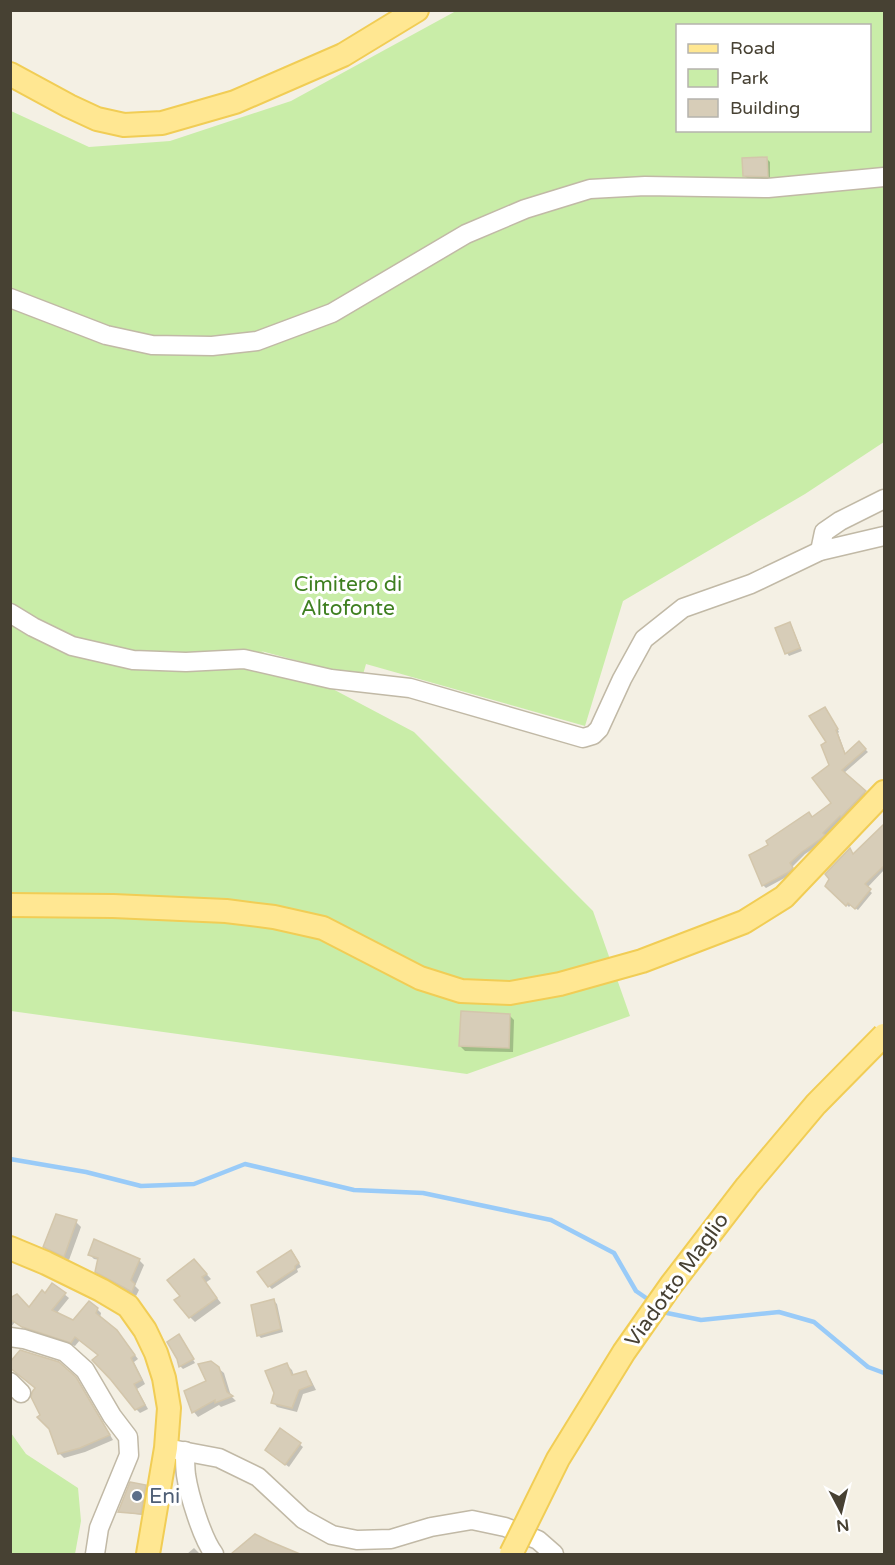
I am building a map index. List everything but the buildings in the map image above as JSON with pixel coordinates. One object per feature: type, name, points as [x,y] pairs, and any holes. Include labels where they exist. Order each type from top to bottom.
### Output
[{"type":"main road","points":[[10,74],[97,120],[124,125],[162,123],[235,102],[343,55],[417,10]]},
{"type":"main road","points":[[10,905],[113,906],[226,911],[274,917],[323,928],[420,978],[461,991],[510,993],[560,984],[642,961],[744,922],[784,897],[885,792]]},
{"type":"main road","name":"Viadotto Maglio","points":[[511,1554],[558,1459],[624,1352],[670,1286],[747,1186],[816,1104],[885,1035]]},
{"type":"main road","points":[[10,1248],[92,1286],[128,1306],[156,1353],[164,1378],[175,1450],[148,1554]]},
{"type":"street","points":[[10,298],[106,335],[152,345],[212,346],[256,341],[332,313],[466,234],[525,209],[590,189],[645,186],[768,188],[885,177]]},
{"type":"street","points":[[820,551],[824,532],[840,521],[885,499]]},
{"type":"street","points":[[10,613],[43,632],[82,649],[133,660],[186,662],[243,659],[331,679],[410,688],[583,738],[593,735],[599,729],[644,639],[683,608],[751,584],[820,551],[885,536]]},
{"type":"street","points":[[10,1337],[65,1352],[85,1370],[112,1416],[128,1437],[129,1455],[99,1528],[95,1554]]},
{"type":"street","points":[[175,1450],[186,1474],[207,1545],[214,1554]]},
{"type":"street","points":[[175,1450],[219,1458],[258,1476],[303,1519],[332,1535],[357,1540],[391,1539],[431,1527],[472,1520],[506,1527],[538,1540],[554,1554]]},
{"type":"green space","name":"Cimitero di Altofonte","points":[[456,11],[884,11],[884,442],[805,494],[623,601],[585,726],[366,664],[362,678],[261,651],[414,732],[593,911],[630,1016],[467,1074],[11,1011],[11,111],[89,147],[170,141],[291,101]]},
{"type":"green space","points":[[11,1433],[26,1454],[78,1488],[81,1521],[75,1554],[11,1554]]},
{"type":"waterway","points":[[10,1159],[86,1172],[141,1186],[194,1184],[245,1164],[354,1190],[423,1193],[551,1220],[614,1253],[636,1291],[652,1302]]},
{"type":"waterway","points":[[661,1309],[667,1313],[701,1320],[779,1312],[814,1322],[868,1367],[884,1373]]},
{"type":"place","name":"Eni","points":[[137,1496]]}]
